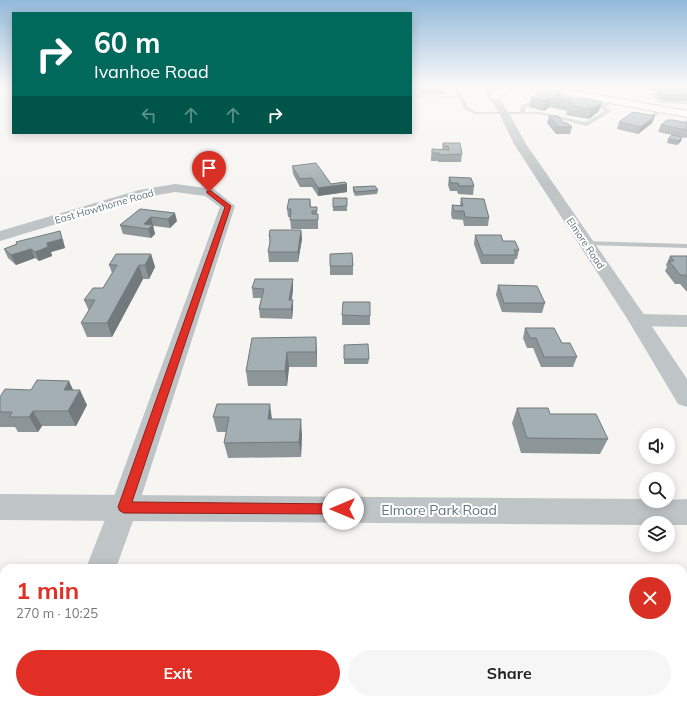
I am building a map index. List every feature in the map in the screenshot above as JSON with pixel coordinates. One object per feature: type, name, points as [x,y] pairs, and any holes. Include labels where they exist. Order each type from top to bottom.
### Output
[{"type":"street","name":"Elmore Road","points":[[508,120],[520,144],[638,320],[687,398]]},
{"type":"street","name":"East Hawthorne Road","points":[[0,236],[144,193],[175,188],[209,192],[228,206],[124,507]]},
{"type":"street","points":[[638,320],[687,321]]},
{"type":"street","name":"Elmore Park Road","points":[[0,507],[687,512]]},
{"type":"street","points":[[103,564],[124,507]]},
{"type":"lane","points":[[569,120],[587,124],[594,120]]},
{"type":"lane","points":[[677,123],[686,124]]},
{"type":"lane","points":[[586,244],[687,246]]},
{"type":"building","points":[[552,120],[561,120],[572,127],[558,127]]},
{"type":"building","points":[[622,120],[650,120],[641,127],[619,122]]},
{"type":"building","points":[[667,120],[687,123],[687,130],[661,125]]},
{"type":"building","points":[[672,135],[682,137],[679,141],[668,139]]},
{"type":"building","points":[[443,143],[460,143],[462,154],[439,155],[439,153],[432,153],[432,149],[449,150],[448,146],[443,146]]},
{"type":"building","points":[[316,163],[331,184],[345,182],[347,184],[318,188],[312,178],[300,179],[292,166]]},
{"type":"building","points":[[449,177],[471,178],[474,186],[459,186],[458,183],[451,183]]},
{"type":"building","points":[[375,186],[378,190],[355,192],[353,187]]},
{"type":"building","points":[[333,198],[347,198],[347,206],[333,207]]},
{"type":"building","points":[[461,198],[484,199],[489,218],[465,217],[464,211],[454,211],[452,205],[463,206]]},
{"type":"building","points":[[289,199],[310,199],[310,207],[317,207],[317,211],[312,211],[312,214],[318,214],[318,220],[290,220],[291,209],[287,209]]},
{"type":"building","points":[[140,209],[175,213],[168,219],[151,217],[144,224],[153,225],[148,229],[120,225]]},
{"type":"building","points":[[270,230],[301,230],[298,252],[268,252]]},
{"type":"building","points":[[60,231],[62,239],[47,243],[48,247],[35,252],[31,249],[11,255],[4,249],[17,244],[16,242]]},
{"type":"building","points":[[475,235],[501,235],[503,241],[515,241],[519,250],[514,250],[516,255],[483,255]]},
{"type":"building","points":[[352,253],[353,266],[330,266],[330,254]]},
{"type":"building","points":[[116,254],[151,254],[145,265],[139,265],[107,323],[81,323],[95,300],[84,300],[93,288],[103,288],[117,265],[109,265]]},
{"type":"building","points":[[670,256],[687,256],[687,277],[685,275],[680,275],[669,261],[674,261]]},
{"type":"building","points":[[255,279],[293,279],[289,300],[293,300],[291,309],[259,309],[264,289],[252,288]]},
{"type":"building","points":[[498,285],[537,286],[545,303],[504,303]]},
{"type":"building","points":[[343,302],[370,302],[370,316],[342,315]]},
{"type":"building","points":[[525,328],[554,328],[562,343],[570,343],[577,357],[544,357],[536,338],[530,338]]},
{"type":"building","points":[[316,337],[316,352],[287,352],[285,371],[246,371],[252,338]]},
{"type":"building","points":[[368,344],[369,359],[344,359],[344,345]]},
{"type":"building","points":[[37,380],[69,381],[64,390],[80,390],[68,411],[33,411],[29,417],[9,417],[12,412],[0,412],[0,397],[5,389],[31,390]]},
{"type":"building","points":[[217,404],[270,404],[268,419],[301,419],[299,442],[224,443],[229,417],[213,417]]},
{"type":"building","points":[[517,408],[548,408],[550,414],[596,414],[608,439],[527,438]]},
{"type":"route","points":[[209,192],[228,206],[124,507],[343,509]]}]
